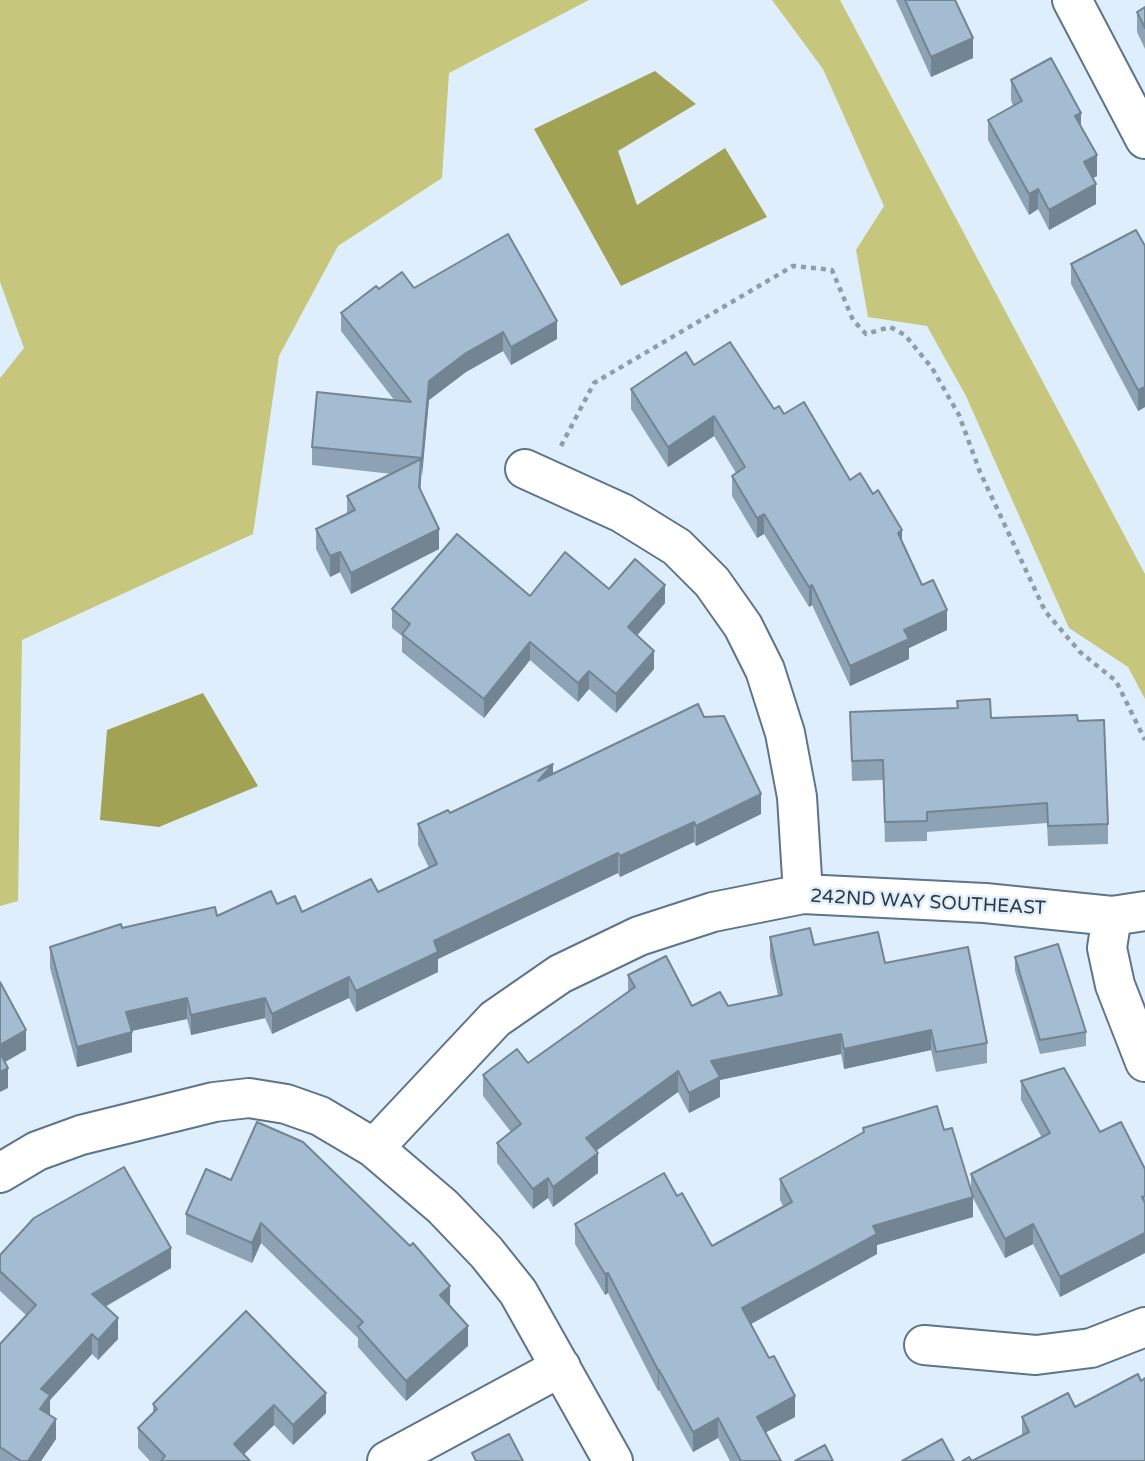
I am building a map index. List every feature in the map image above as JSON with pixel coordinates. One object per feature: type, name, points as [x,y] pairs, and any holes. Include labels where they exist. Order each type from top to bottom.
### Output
[{"type":"street","points":[[1072,0],[1145,139]]},
{"type":"street","points":[[534,473],[622,513],[677,547],[712,582],[743,626],[765,670],[785,733],[797,797],[803,894]]},
{"type":"street","name":"242ND WAY SOUTHEAST","points":[[374,1148],[495,1019],[560,974],[639,936],[713,912],[803,894],[985,903],[1129,914]]},
{"type":"street","points":[[1129,914],[1107,948],[1115,985],[1145,1062]]},
{"type":"street","points":[[0,1173],[37,1151],[81,1135],[214,1101],[249,1098],[286,1104],[320,1116],[374,1148],[443,1207],[486,1252],[518,1292],[613,1461]]},
{"type":"street","points":[[924,1345],[1036,1355],[1091,1348],[1145,1327]]},
{"type":"street","points":[[387,1461],[561,1367]]},
{"type":"path","points":[[534,473],[594,383],[793,267],[832,270],[853,320],[866,334],[890,327],[898,331],[905,335],[932,368],[959,415],[980,472],[1045,611],[1080,652],[1116,681],[1145,740]]},
{"type":"green space","points":[[0,0],[589,0],[449,73],[442,178],[338,246],[279,356],[253,534],[22,640],[18,901],[0,906],[0,378],[24,348],[0,282]]},
{"type":"green space","points":[[772,0],[840,0],[1145,574],[1145,699],[1128,667],[1069,628],[966,396],[927,326],[868,317],[856,250],[884,206],[823,69]]},
{"type":"shaded area","points":[[655,71],[696,104],[618,151],[637,205],[725,148],[767,217],[621,286],[534,129]]},
{"type":"shaded area","points":[[203,693],[258,786],[159,827],[100,820],[107,730]]},
{"type":"building","points":[[905,0],[955,0],[973,38],[931,57]]},
{"type":"building","points":[[1145,7],[1145,28],[1137,12]]},
{"type":"building","points":[[1051,58],[1081,113],[1075,116],[1097,155],[1084,162],[1096,184],[1049,210],[1038,189],[1029,194],[988,120],[1022,101],[1011,80]]},
{"type":"building","points":[[1136,230],[1145,246],[1145,387],[1138,390],[1071,264]]},
{"type":"building","points":[[508,234],[557,321],[511,347],[503,332],[466,353],[429,381],[422,458],[312,447],[317,392],[411,402],[341,313],[376,286],[379,289],[402,272],[414,288]]},
{"type":"building","points":[[730,342],[774,409],[779,406],[784,414],[804,402],[850,480],[860,473],[873,494],[878,490],[902,530],[898,533],[922,585],[933,580],[947,610],[904,630],[909,639],[850,666],[812,585],[809,587],[764,514],[757,518],[732,476],[745,467],[714,416],[668,447],[631,389],[686,352],[694,365]]},
{"type":"building","points":[[421,459],[419,487],[439,529],[351,573],[340,552],[330,556],[316,529],[355,510],[347,496]]},
{"type":"building","points":[[457,534],[530,596],[565,552],[609,589],[635,559],[665,585],[628,627],[654,651],[616,694],[589,671],[578,683],[530,642],[484,699],[402,634],[410,624],[392,609]]},
{"type":"building","points":[[990,699],[991,718],[1077,715],[1078,721],[1104,720],[1108,824],[1048,826],[1047,803],[927,812],[927,821],[885,822],[883,760],[852,761],[850,712],[958,708],[957,701]]},
{"type":"building","points":[[698,704],[704,717],[724,716],[761,794],[696,826],[694,822],[620,856],[618,853],[434,941],[438,952],[356,991],[349,977],[272,1014],[265,998],[191,1015],[187,998],[126,1012],[132,1032],[77,1047],[50,947],[121,924],[122,928],[215,907],[217,916],[271,891],[277,904],[295,896],[302,912],[371,879],[378,892],[437,864],[418,824],[448,810],[450,813],[553,764],[538,781]]},
{"type":"building","points":[[810,928],[814,945],[878,932],[885,963],[968,947],[987,1043],[936,1052],[931,1030],[844,1049],[841,1034],[711,1061],[720,1077],[689,1093],[678,1071],[586,1138],[598,1153],[553,1187],[548,1178],[533,1189],[497,1143],[521,1124],[483,1075],[517,1049],[528,1063],[635,987],[628,975],[666,956],[692,1006],[720,992],[728,1006],[782,995],[770,937]]},
{"type":"building","points":[[1058,944],[1086,1032],[1040,1040],[1015,957]]},
{"type":"building","points":[[0,982],[26,1030],[0,1045]]},
{"type":"building","points":[[0,1053],[8,1068],[0,1072]]},
{"type":"building","points":[[1064,1068],[1100,1132],[1121,1122],[1145,1169],[1145,1196],[1142,1197],[1145,1203],[1145,1233],[1060,1277],[1033,1224],[1005,1239],[971,1174],[1050,1133],[1021,1081]]},
{"type":"building","points":[[937,1106],[944,1130],[952,1128],[973,1197],[873,1226],[877,1234],[742,1308],[769,1358],[774,1356],[795,1396],[757,1417],[781,1461],[741,1461],[718,1418],[693,1432],[608,1273],[605,1274],[575,1224],[664,1173],[677,1196],[682,1193],[712,1246],[792,1202],[780,1179],[864,1132],[863,1128]]},
{"type":"building","points":[[257,1122],[303,1142],[410,1246],[413,1243],[450,1286],[440,1295],[468,1326],[406,1381],[358,1327],[363,1322],[261,1223],[252,1243],[186,1214],[206,1169],[231,1180]]},
{"type":"building","points":[[124,1167],[171,1248],[92,1294],[118,1318],[98,1340],[92,1334],[41,1389],[50,1395],[40,1409],[56,1419],[28,1461],[21,1461],[0,1447],[0,1344],[36,1305],[0,1271],[0,1255],[34,1218]]},
{"type":"building","points":[[246,1311],[326,1393],[293,1425],[274,1405],[234,1444],[250,1461],[161,1461],[165,1456],[138,1428],[157,1409],[153,1404]]},
{"type":"building","points":[[1138,1374],[1141,1381],[1145,1378],[1145,1461],[972,1461],[1029,1432],[1022,1417],[1068,1393],[1075,1407]]},
{"type":"building","points":[[509,1434],[523,1461],[476,1461],[472,1453]]},
{"type":"building","points":[[942,1439],[954,1461],[902,1461]]},
{"type":"building","points":[[825,1445],[833,1461],[795,1461]]}]
